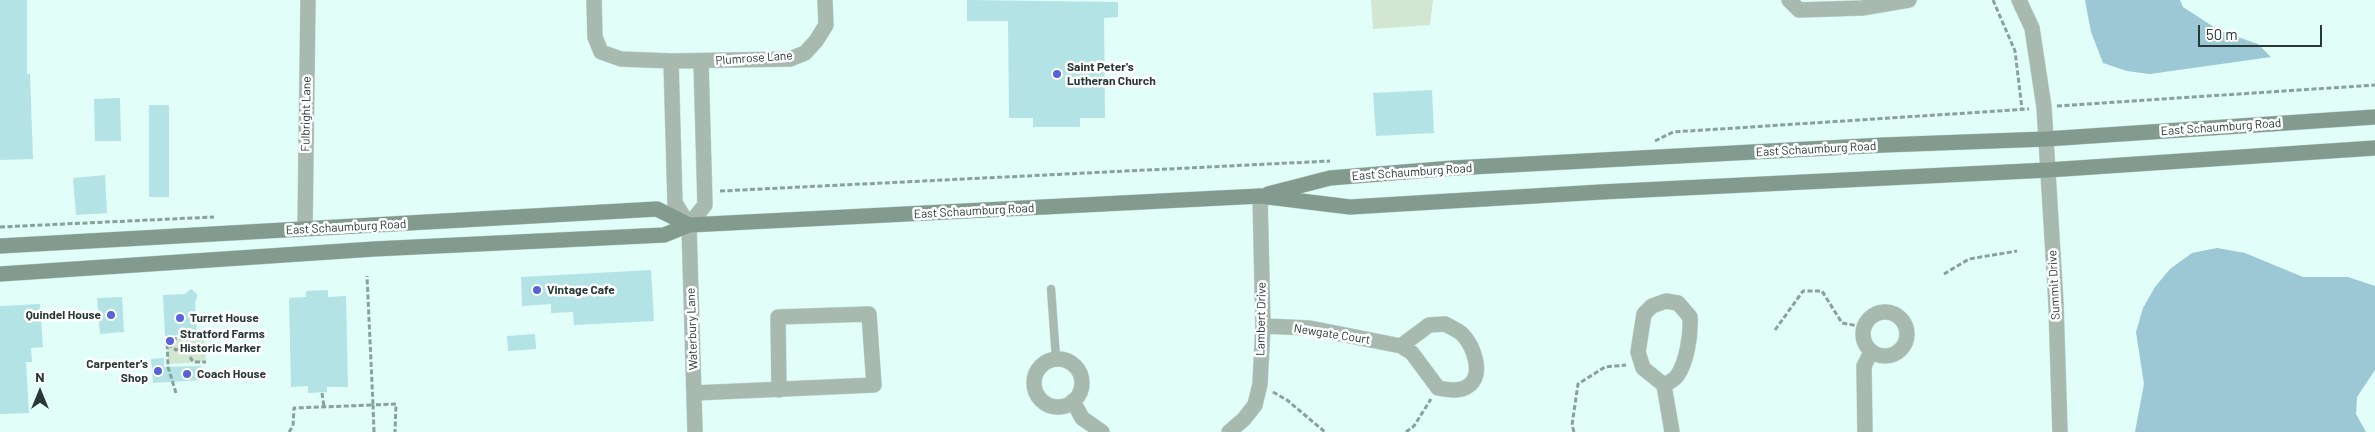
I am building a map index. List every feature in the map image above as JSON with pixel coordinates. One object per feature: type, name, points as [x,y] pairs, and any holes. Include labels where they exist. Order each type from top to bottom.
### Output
[{"type":"main road","name":"East Schaumburg Road","points":[[1260,196],[1330,178],[1453,168],[2046,139],[2375,117]]},
{"type":"main road","name":"East Schaumburg Road","points":[[0,274],[394,248],[664,235],[689,225],[1260,196],[1350,207],[1601,192],[2048,170],[2375,148]]},
{"type":"main road","name":"East Schaumburg Road","points":[[0,246],[657,209],[689,225]]},
{"type":"street","name":"Fulbright Lane","points":[[305,229],[308,0]]},
{"type":"street","name":"Plumrose Lane","points":[[594,0],[595,37],[600,52],[621,59],[701,62],[790,59],[805,53],[816,41],[826,25],[826,0]]},
{"type":"street","points":[[1789,0],[1799,10],[1862,8],[1909,0]]},
{"type":"street","name":"Summit Drive","points":[[2019,0],[2032,28],[2044,107],[2060,432]]},
{"type":"street","points":[[671,61],[675,203],[689,225],[705,205],[701,62]]},
{"type":"street","name":"Lambert Drive","points":[[1229,432],[1244,419],[1254,405],[1260,384],[1263,326],[1260,196]]},
{"type":"street","name":"Waterbury Lane","points":[[689,225],[695,432]]},
{"type":"street","points":[[1664,386],[1675,378],[1682,368],[1691,326],[1690,317],[1678,303],[1666,301],[1652,306],[1644,314],[1638,352],[1643,368],[1664,386],[1672,432]]},
{"type":"street","points":[[1887,313],[1900,319],[1906,332],[1906,340],[1898,352],[1885,356],[1871,352],[1863,340],[1864,327],[1873,316],[1887,313]]},
{"type":"street","points":[[694,393],[779,390],[874,386],[868,314],[778,317],[779,390]]},
{"type":"street","points":[[1445,324],[1462,333],[1475,357],[1476,376],[1468,386],[1452,391],[1438,388],[1412,353],[1401,346],[1429,325],[1445,324]]},
{"type":"street","name":"Newgate Court","points":[[1263,326],[1310,328],[1401,346]]},
{"type":"street","points":[[1865,432],[1864,366],[1871,352]]},
{"type":"street","points":[[1056,358],[1070,362],[1080,373],[1081,388],[1073,401],[1058,407],[1050,406],[1037,396],[1034,380],[1036,372],[1041,365],[1056,358]]},
{"type":"street","points":[[1073,401],[1082,418],[1102,432]]},
{"type":"lane","points":[[1051,289],[1056,358]]},
{"type":"path","points":[[1652,142],[1673,132],[2022,109],[2015,50],[1993,0]]},
{"type":"path","points":[[2065,106],[2375,85]]},
{"type":"path","points":[[704,192],[1340,160]]},
{"type":"path","points":[[0,227],[221,216]]},
{"type":"path","points":[[1944,274],[1969,259],[2017,250]]},
{"type":"path","points":[[367,276],[374,432]]},
{"type":"path","points":[[1775,330],[1803,291],[1822,291],[1842,323],[1864,327]]},
{"type":"path","points":[[176,392],[168,367],[167,339],[204,337]]},
{"type":"path","points":[[167,344],[176,350],[186,344],[190,345],[191,359],[194,362],[206,362]]},
{"type":"path","points":[[1574,432],[1572,425],[1578,384],[1605,367],[1642,363]]},
{"type":"path","points":[[1260,384],[1287,400],[1326,432]]},
{"type":"path","points":[[1406,432],[1414,426],[1438,388]]},
{"type":"path","points":[[322,392],[324,407]]},
{"type":"path","points":[[289,432],[293,426],[294,408],[396,404],[395,432]]},
{"type":"green space","points":[[1371,0],[1433,0],[1430,25],[1373,29]]},
{"type":"green space","points":[[204,337],[206,362],[168,364],[167,339]]},
{"type":"water","points":[[2085,0],[2180,0],[2183,7],[2220,31],[2258,44],[2271,57],[2150,74],[2127,71],[2103,63],[2091,32]]},
{"type":"water","points":[[2217,248],[2245,253],[2303,277],[2348,277],[2375,286],[2375,370],[2357,397],[2356,414],[2366,432],[2135,432],[2144,384],[2136,332],[2143,308],[2155,287],[2170,269],[2192,253]]},
{"type":"building","points":[[0,0],[27,0],[27,74],[30,74],[33,159],[0,160]]},
{"type":"building","name":"Saint Peter's Lutheran Church","points":[[967,0],[1118,2],[1118,17],[1104,18],[1105,118],[1080,118],[1080,127],[1033,127],[1033,118],[1009,118],[1008,21],[967,21]]},
{"type":"building","points":[[1432,90],[1434,133],[1376,136],[1373,93]]},
{"type":"building","points":[[120,98],[121,141],[95,141],[94,99]]},
{"type":"building","points":[[149,105],[169,105],[169,197],[149,197]]},
{"type":"building","points":[[105,175],[107,213],[76,215],[73,178]]},
{"type":"building","points":[[651,270],[654,321],[574,325],[573,312],[551,313],[551,304],[522,306],[521,277]]},
{"type":"building","name":"Turret House","points":[[191,289],[197,294],[195,302],[197,334],[165,336],[163,295],[185,294]]},
{"type":"building","points":[[328,290],[328,297],[346,296],[348,387],[327,387],[327,392],[308,393],[308,386],[291,387],[289,298],[306,297],[306,291]]},
{"type":"building","name":"Quindel House","points":[[122,297],[124,332],[100,334],[97,298]]},
{"type":"building","points":[[40,304],[43,347],[31,348],[32,362],[26,362],[29,413],[0,414],[0,306]]},
{"type":"building","points":[[535,334],[536,349],[508,351],[507,336]]},
{"type":"building","points":[[164,358],[164,367],[201,366],[202,380],[153,383],[151,359]]},
{"type":"place","name":"Saint Peter's Lutheran Church","points":[[1057,74]]},
{"type":"place","name":"Vintage Cafe","points":[[537,290]]},
{"type":"place","name":"Quindel House","points":[[111,315]]},
{"type":"place","name":"Turret House","points":[[180,318]]},
{"type":"place","name":"Stratford Farms Historic Marker","points":[[170,341]]},
{"type":"place","name":"Carpenter's Shop","points":[[158,371]]},
{"type":"place","name":"Coach House","points":[[187,374]]}]
